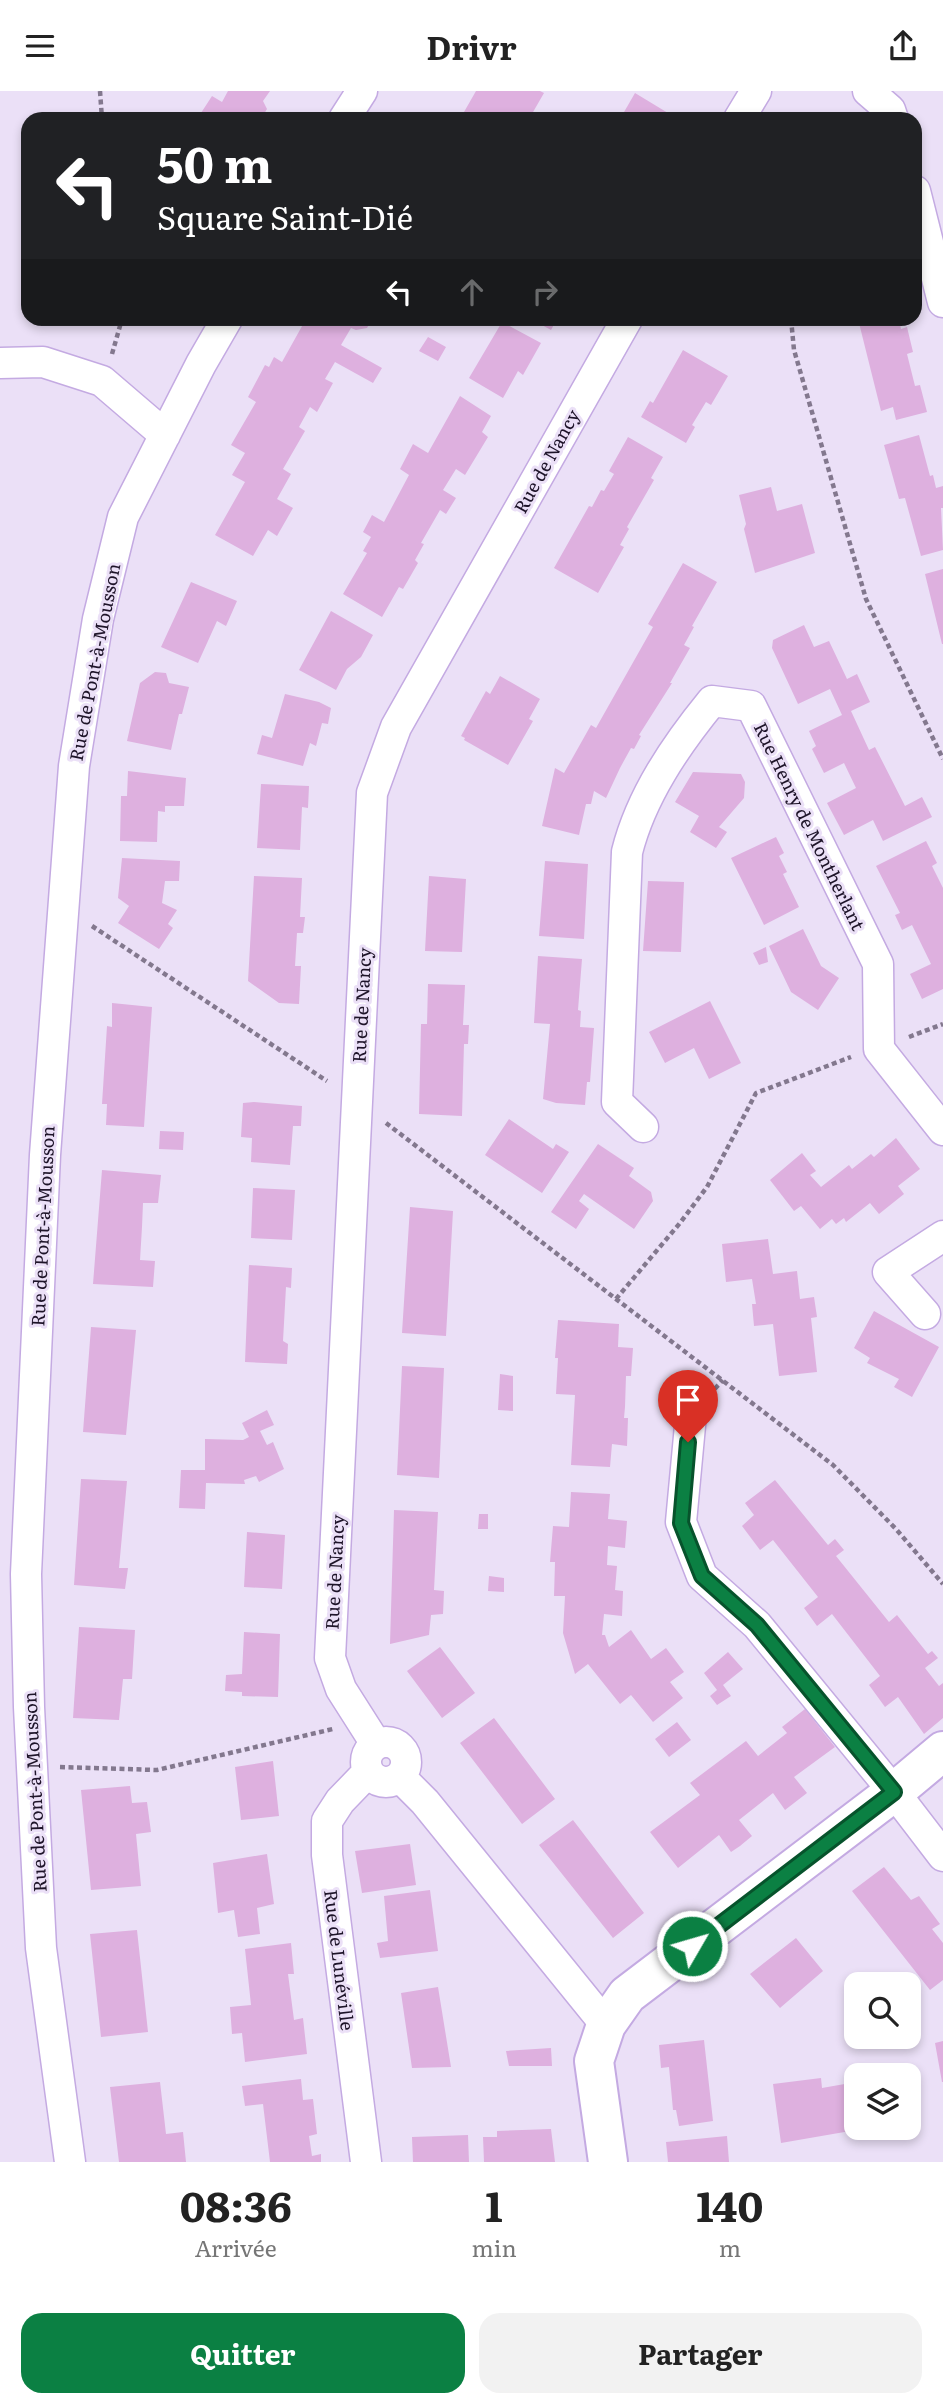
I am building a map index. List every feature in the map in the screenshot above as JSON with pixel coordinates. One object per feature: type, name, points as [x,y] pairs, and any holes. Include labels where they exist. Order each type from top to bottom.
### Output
[{"type":"street","points":[[348,112],[362,91]]},
{"type":"street","points":[[868,91],[891,112]]},
{"type":"street","points":[[922,219],[943,302]]},
{"type":"street","name":"Rue de Pont-à-Mousson","points":[[70,2162],[41,1948],[26,1574],[45,1155],[62,907],[74,766],[98,619],[123,517],[223,326]]},
{"type":"street","name":"Rue de Nancy","points":[[376,1744],[341,1689],[330,1658],[372,793],[396,727],[623,326]]},
{"type":"street","points":[[0,363],[43,362],[102,381],[165,435]]},
{"type":"street","name":"Rue Henry de Montherlant","points":[[643,1127],[617,1103],[627,852],[634,823],[681,738],[712,701],[751,706],[878,964],[879,1049]]},
{"type":"street","points":[[879,1049],[943,1130]]},
{"type":"street","points":[[925,1314],[888,1272],[943,1236]]},
{"type":"street","points":[[691,1415],[681,1523],[702,1576],[757,1625],[943,1856]]},
{"type":"street","points":[[376,1744],[395,1744],[404,1753],[406,1766],[400,1777],[383,1782],[377,1781],[368,1773],[365,1760],[376,1744]]},
{"type":"street","points":[[608,2162],[594,2061],[606,2025],[627,1995],[894,1792],[943,1751]]},
{"type":"street","name":"Rue de Lunéville","points":[[366,2162],[327,1855],[327,1821],[340,1801],[368,1773]]},
{"type":"street","points":[[400,1777],[418,1794],[606,2025]]},
{"type":"path","points":[[100,91],[102,112]]},
{"type":"path","points":[[792,326],[794,350],[866,599],[943,759]]},
{"type":"path","points":[[62,907],[356,1100],[833,1465],[896,1529],[943,1584]]},
{"type":"path","points":[[616,1299],[707,1187],[756,1093],[943,1024]]},
{"type":"path","points":[[33,1766],[157,1770],[331,1731],[353,1708]]},
{"type":"building","points":[[228,91],[270,91],[263,101],[267,109],[265,112],[202,112],[212,96],[222,102]]},
{"type":"building","points":[[476,91],[544,93],[533,112],[464,112]]},
{"type":"building","points":[[635,93],[666,112],[624,112]]},
{"type":"building","points":[[302,326],[368,326],[356,330],[351,328],[341,345],[382,368],[373,383],[335,362],[325,379],[333,383],[317,412],[310,407],[299,427],[305,431],[283,469],[291,474],[277,499],[293,508],[277,536],[268,530],[253,556],[215,535],[245,482],[232,475],[245,453],[231,445],[256,402],[248,397],[265,365],[269,367],[274,357],[282,362]]},
{"type":"building","points":[[500,326],[509,326],[541,343],[523,375],[518,371],[503,398],[469,378]]},
{"type":"building","points":[[860,326],[900,326],[901,329],[907,327],[913,352],[907,354],[915,386],[920,385],[927,412],[896,420],[893,407],[881,411]]},
{"type":"building","points":[[428,337],[446,347],[438,361],[419,351]]},
{"type":"building","points":[[683,350],[728,376],[711,405],[706,402],[692,425],[695,427],[686,443],[641,417],[650,401],[653,403]]},
{"type":"building","points":[[460,396],[491,416],[482,432],[488,437],[465,475],[456,469],[443,490],[456,498],[446,514],[440,510],[421,543],[424,544],[415,560],[418,563],[403,589],[399,587],[382,617],[343,594],[367,553],[363,551],[371,537],[363,532],[372,515],[384,522],[409,475],[400,469],[413,444],[428,453]]},
{"type":"building","points":[[919,435],[930,476],[933,475],[936,488],[943,486],[943,550],[921,556],[905,498],[899,499],[884,445]]},
{"type":"building","points":[[628,437],[663,457],[651,478],[654,480],[627,527],[629,529],[620,545],[624,547],[598,593],[554,568],[589,506],[592,507],[614,474],[609,471]]},
{"type":"building","points":[[771,487],[777,511],[802,504],[815,553],[755,573],[739,495]]},
{"type":"building","points":[[683,563],[717,582],[692,626],[694,627],[684,645],[690,648],[672,683],[639,735],[641,736],[634,749],[631,748],[606,798],[594,791],[591,804],[586,804],[579,835],[542,826],[555,768],[564,773],[591,725],[596,728],[653,627],[648,624]]},
{"type":"building","points":[[943,569],[943,644],[942,644],[925,574]]},
{"type":"building","points":[[191,582],[237,601],[226,626],[217,621],[198,663],[161,647]]},
{"type":"building","points":[[331,611],[373,635],[361,657],[347,669],[336,690],[299,670]]},
{"type":"building","points":[[804,625],[814,647],[829,641],[847,679],[857,674],[870,702],[851,711],[869,750],[875,747],[905,806],[922,797],[932,817],[883,841],[873,820],[844,835],[827,803],[856,788],[844,763],[824,773],[812,749],[816,746],[809,731],[842,715],[830,689],[798,704],[772,648],[773,640]]},
{"type":"building","points":[[155,672],[166,673],[169,683],[189,687],[182,714],[179,714],[171,750],[127,741],[140,683]]},
{"type":"building","points":[[500,676],[540,699],[529,719],[533,721],[508,765],[461,736],[486,691],[490,694]]},
{"type":"building","points":[[285,694],[319,702],[331,708],[328,724],[322,723],[316,746],[310,743],[303,766],[257,754],[262,735],[272,738]]},
{"type":"building","points":[[128,771],[186,778],[184,806],[165,806],[165,812],[158,811],[157,842],[120,841],[121,796],[127,796]]},
{"type":"building","points":[[693,772],[741,774],[745,782],[744,798],[719,827],[727,832],[716,848],[690,832],[699,816],[675,802]]},
{"type":"building","points":[[261,784],[309,786],[308,808],[302,807],[300,850],[257,848]]},
{"type":"building","points":[[776,837],[784,853],[779,856],[787,872],[783,874],[799,907],[764,925],[731,858]]},
{"type":"building","points":[[926,841],[937,863],[932,866],[943,888],[943,989],[922,999],[910,974],[931,964],[912,925],[902,930],[895,915],[900,913],[876,866]]},
{"type":"building","points":[[122,858],[180,861],[179,881],[165,881],[162,903],[177,910],[168,924],[173,928],[159,949],[118,923],[129,906],[118,898]]},
{"type":"building","points":[[545,861],[588,864],[584,939],[539,936]]},
{"type":"building","points":[[254,876],[302,878],[300,917],[305,917],[303,933],[297,933],[295,966],[301,966],[299,1004],[279,1003],[248,981]]},
{"type":"building","points":[[429,876],[466,879],[462,952],[425,951]]},
{"type":"building","points":[[648,881],[684,882],[681,952],[643,951]]},
{"type":"building","points":[[803,929],[821,966],[839,978],[818,1010],[791,992],[769,946]]},
{"type":"building","points":[[766,947],[768,962],[759,965],[753,953]]},
{"type":"building","points":[[538,956],[582,959],[578,1010],[581,1011],[580,1027],[594,1028],[590,1082],[587,1082],[585,1105],[556,1103],[543,1099],[550,1024],[534,1023]]},
{"type":"building","points":[[428,984],[465,985],[463,1025],[469,1025],[468,1044],[464,1044],[462,1116],[419,1114],[421,1024],[427,1024]]},
{"type":"building","points":[[710,1001],[741,1063],[709,1079],[694,1048],[665,1063],[649,1032]]},
{"type":"building","points":[[112,1003],[152,1007],[144,1127],[106,1125],[107,1104],[102,1104],[107,1026],[112,1027]]},
{"type":"building","points":[[243,1103],[302,1106],[301,1126],[293,1126],[290,1165],[251,1162],[252,1138],[241,1137]]},
{"type":"building","points":[[509,1119],[553,1149],[556,1144],[569,1152],[542,1193],[485,1155]]},
{"type":"building","points":[[160,1131],[184,1132],[183,1150],[159,1149]]},
{"type":"building","points":[[896,1138],[920,1169],[898,1186],[904,1194],[879,1214],[870,1203],[846,1222],[844,1218],[836,1224],[832,1219],[820,1229],[801,1206],[794,1211],[770,1180],[802,1153],[816,1171],[810,1175],[821,1187],[849,1165],[852,1169],[871,1154],[874,1157]]},
{"type":"building","points":[[598,1144],[634,1168],[629,1176],[651,1192],[653,1201],[634,1229],[584,1194],[579,1201],[589,1209],[576,1229],[551,1212]]},
{"type":"building","points":[[102,1170],[161,1175],[158,1203],[143,1203],[140,1260],[155,1261],[153,1287],[93,1284]]},
{"type":"building","points":[[253,1188],[295,1190],[292,1240],[251,1238]]},
{"type":"building","points":[[410,1207],[453,1211],[446,1336],[402,1333]]},
{"type":"building","points":[[768,1239],[773,1274],[797,1271],[800,1299],[814,1297],[817,1317],[811,1318],[817,1372],[779,1376],[773,1324],[754,1326],[752,1304],[756,1304],[752,1279],[726,1282],[722,1244]]},
{"type":"building","points":[[249,1265],[292,1268],[291,1288],[286,1287],[283,1341],[288,1344],[287,1364],[245,1362]]},
{"type":"building","points":[[874,1311],[939,1347],[912,1397],[894,1387],[899,1379],[867,1363],[870,1358],[854,1348]]},
{"type":"building","points":[[558,1320],[619,1324],[618,1347],[633,1348],[631,1376],[626,1376],[624,1418],[628,1418],[627,1446],[612,1444],[610,1467],[571,1465],[575,1395],[556,1394]]},
{"type":"building","points":[[91,1327],[136,1330],[126,1435],[83,1432]]},
{"type":"building","points":[[402,1366],[444,1368],[439,1478],[397,1475]]},
{"type":"building","points":[[500,1374],[513,1376],[513,1411],[498,1410]]},
{"type":"building","points":[[267,1410],[274,1425],[260,1431],[267,1445],[273,1442],[284,1469],[259,1482],[256,1476],[244,1480],[245,1484],[206,1483],[205,1509],[179,1508],[181,1470],[205,1470],[205,1439],[243,1440],[249,1437],[242,1423]]},
{"type":"building","points":[[81,1479],[127,1481],[119,1568],[128,1568],[125,1589],[74,1585]]},
{"type":"building","points":[[775,1480],[828,1545],[835,1539],[844,1550],[836,1556],[889,1622],[897,1615],[928,1654],[932,1651],[938,1658],[925,1668],[939,1686],[943,1683],[943,1718],[924,1734],[898,1697],[885,1707],[869,1685],[880,1676],[832,1614],[817,1626],[804,1608],[818,1597],[773,1540],[760,1550],[742,1526],[754,1515],[745,1503]]},
{"type":"building","points":[[571,1492],[610,1494],[608,1519],[627,1521],[625,1548],[608,1546],[607,1565],[617,1566],[615,1590],[623,1591],[622,1616],[604,1614],[602,1635],[605,1635],[609,1647],[631,1630],[651,1659],[666,1648],[684,1672],[670,1682],[683,1698],[653,1722],[631,1695],[620,1704],[588,1664],[575,1674],[563,1633],[565,1596],[554,1596],[555,1562],[550,1562],[553,1526],[569,1527]]},
{"type":"building","points":[[394,1510],[438,1512],[434,1590],[444,1591],[443,1614],[431,1615],[429,1635],[390,1644]]},
{"type":"building","points":[[479,1514],[488,1514],[488,1529],[478,1529]]},
{"type":"building","points":[[247,1532],[285,1535],[282,1589],[244,1587]]},
{"type":"building","points":[[489,1576],[504,1578],[504,1592],[488,1591]]},
{"type":"building","points":[[79,1627],[135,1630],[132,1679],[123,1679],[119,1720],[73,1718]]},
{"type":"building","points":[[244,1632],[280,1634],[278,1697],[242,1696],[242,1692],[225,1691],[226,1675],[242,1674]]},
{"type":"building","points":[[440,1647],[475,1693],[442,1718],[407,1671]]},
{"type":"building","points":[[728,1652],[743,1669],[723,1685],[731,1696],[717,1705],[710,1696],[717,1690],[704,1673]]},
{"type":"building","points":[[805,1709],[835,1747],[794,1777],[807,1793],[785,1810],[773,1793],[739,1820],[752,1836],[740,1846],[731,1852],[719,1835],[678,1868],[650,1832],[700,1795],[690,1783],[746,1741],[758,1756],[787,1733],[782,1727]]},
{"type":"building","points":[[494,1718],[555,1799],[522,1824],[460,1743]]},
{"type":"building","points":[[677,1722],[691,1740],[669,1757],[655,1739]]},
{"type":"building","points":[[273,1761],[279,1816],[241,1820],[235,1767]]},
{"type":"building","points":[[130,1786],[132,1803],[147,1802],[151,1832],[136,1834],[141,1886],[91,1890],[81,1790]]},
{"type":"building","points":[[573,1820],[644,1913],[613,1938],[539,1845]]},
{"type":"building","points":[[410,1844],[416,1885],[362,1893],[355,1851]]},
{"type":"building","points":[[267,1854],[274,1904],[257,1908],[260,1934],[238,1937],[234,1910],[218,1913],[213,1863]]},
{"type":"building","points":[[884,1867],[911,1900],[919,1896],[940,1924],[932,1929],[943,1943],[943,1980],[930,1990],[921,1979],[921,1972],[916,1972],[852,1891]]},
{"type":"building","points":[[430,1890],[438,1951],[380,1958],[377,1943],[388,1941],[384,1896]]},
{"type":"building","points":[[137,1930],[148,2032],[101,2037],[90,1934]]},
{"type":"building","points":[[796,1938],[823,1971],[780,2008],[750,1974]]},
{"type":"building","points":[[291,1943],[294,1974],[288,1974],[294,2020],[303,2018],[307,2054],[245,2062],[242,2033],[232,2034],[230,2007],[251,2005],[245,1949]]},
{"type":"building","points":[[438,1987],[451,2067],[412,2068],[401,1993]]},
{"type":"building","points":[[704,2040],[713,2121],[679,2126],[676,2110],[673,2110],[669,2067],[661,2068],[659,2045]]},
{"type":"building","points":[[943,2041],[943,2082],[942,2082],[935,2043]]},
{"type":"building","points":[[551,2048],[552,2066],[509,2066],[506,2051]]},
{"type":"building","points":[[821,2078],[822,2088],[844,2084],[844,2132],[781,2143],[773,2084]]},
{"type":"building","points":[[301,2079],[303,2100],[313,2099],[317,2134],[309,2136],[312,2156],[321,2154],[321,2162],[270,2162],[263,2104],[245,2106],[242,2086]]},
{"type":"building","points":[[160,2082],[166,2134],[183,2132],[186,2162],[119,2162],[110,2087]]},
{"type":"building","points":[[551,2129],[555,2162],[484,2162],[483,2137],[497,2137],[497,2131]]},
{"type":"building","points":[[468,2135],[469,2162],[413,2162],[412,2137]]},
{"type":"building","points":[[727,2136],[729,2162],[668,2162],[666,2142]]},
{"type":"route","points":[[688,1442],[681,1523],[702,1576],[757,1625],[894,1792],[692,1946]]}]
